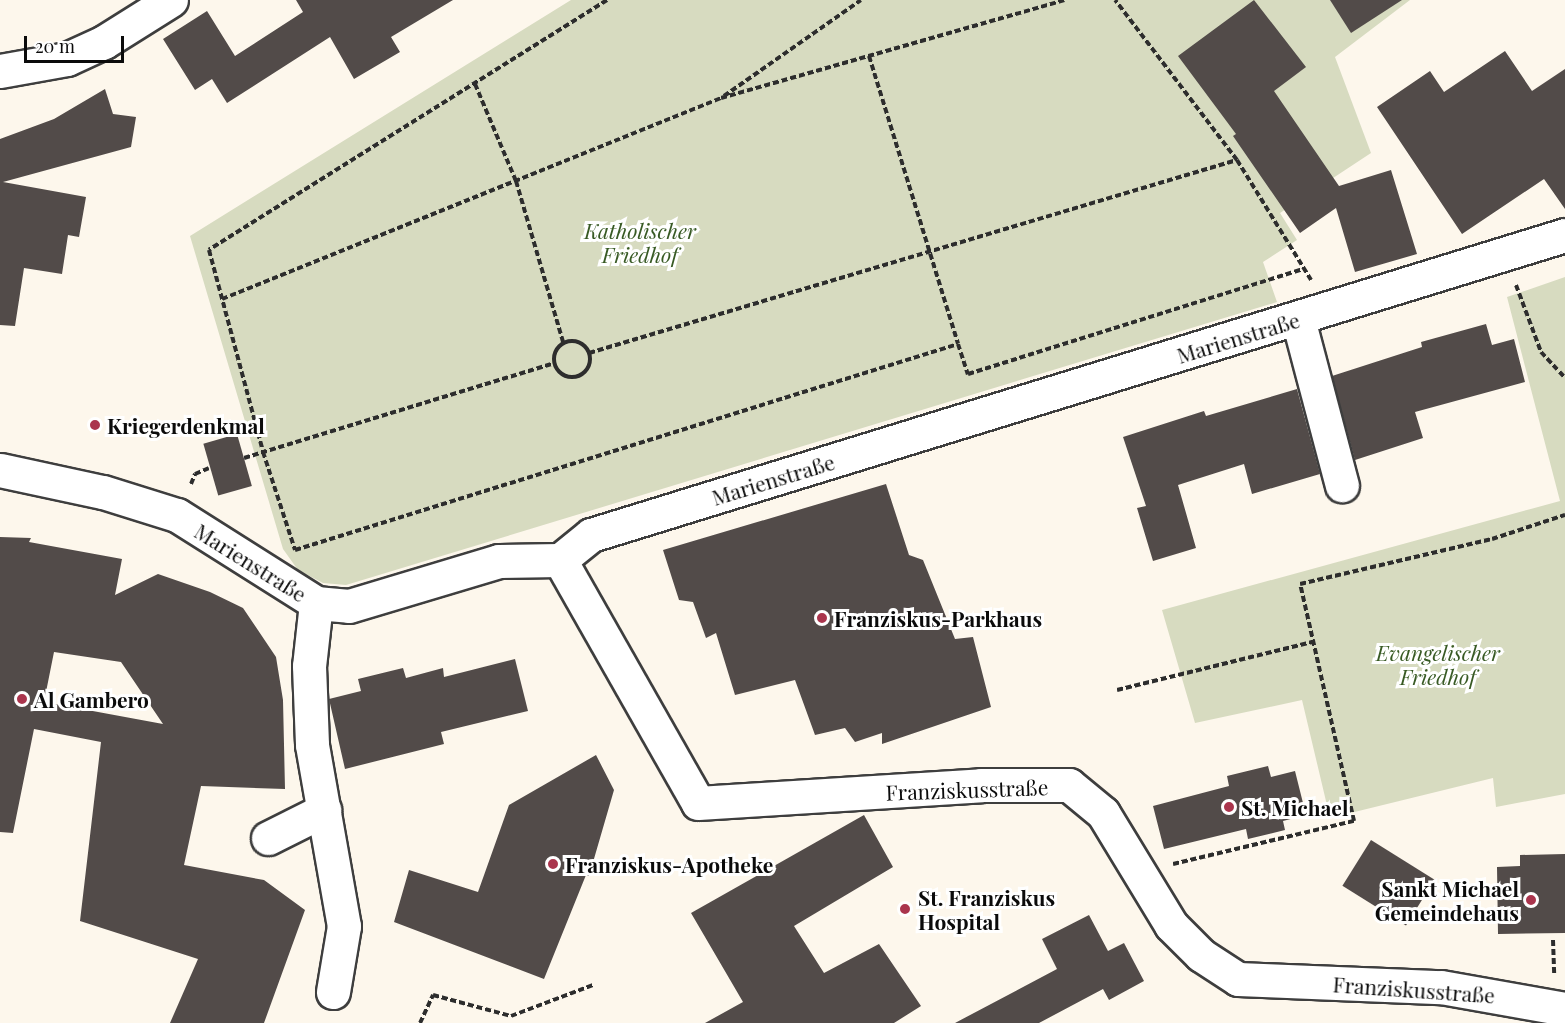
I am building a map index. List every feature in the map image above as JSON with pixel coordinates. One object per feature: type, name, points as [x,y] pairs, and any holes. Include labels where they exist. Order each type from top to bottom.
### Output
[{"type":"street","points":[[0,71],[67,59],[104,42],[171,0]]},
{"type":"street","name":"Marienstraße","points":[[0,470],[103,492],[177,515],[316,603],[349,606],[498,561],[560,560],[591,535],[1565,235]]},
{"type":"street","points":[[1298,319],[1342,485]]},
{"type":"street","name":"Franziskusstraße","points":[[560,560],[698,802],[981,784],[1069,785],[1103,813],[1171,925],[1201,955],[1238,979],[1442,987],[1565,1009]]},
{"type":"street","points":[[316,603],[309,666],[311,733],[344,926],[333,992]]},
{"type":"street","points":[[268,838],[324,810]]},
{"type":"path","points":[[606,0],[209,250],[263,452],[295,550],[958,344]]},
{"type":"path","points":[[721,98],[861,0]]},
{"type":"path","points":[[222,299],[721,98],[1064,0]]},
{"type":"path","points":[[1115,0],[1238,160],[1329,309]]},
{"type":"path","points":[[869,56],[968,374],[1304,269]]},
{"type":"path","points":[[475,84],[516,181],[563,342]]},
{"type":"path","points":[[589,353],[1238,160]]},
{"type":"path","points":[[1495,257],[1521,292],[1541,351],[1565,378]]},
{"type":"path","points":[[576,340],[589,353],[586,370],[577,376],[560,373],[554,363],[555,351],[563,342],[576,340]]},
{"type":"path","points":[[244,458],[554,363]]},
{"type":"path","points":[[1138,872],[1354,821],[1300,584],[1492,539],[1565,514]]},
{"type":"path","points":[[1117,690],[1313,642]]},
{"type":"path","points":[[420,1023],[433,995],[511,1016],[593,985]]},
{"type":"green space","name":"Katholischer Friedhof","points":[[571,0],[1410,0],[1335,57],[1371,153],[1280,213],[1297,240],[1263,262],[1277,302],[346,585],[323,583],[298,570],[283,549],[190,236]]},
{"type":"green space","name":"Evangelischer Friedhof","points":[[1565,277],[1565,794],[1496,807],[1493,778],[1330,818],[1302,700],[1195,723],[1162,610],[1560,501],[1507,297]]},
{"type":"building","points":[[296,0],[453,0],[391,37],[400,52],[354,79],[330,37],[227,103],[212,79],[195,90],[163,39],[207,11],[235,56],[303,12]]},
{"type":"building","points":[[1254,0],[1306,67],[1274,91],[1339,186],[1391,170],[1417,254],[1355,272],[1336,208],[1300,233],[1233,136],[1236,134],[1178,56]]},
{"type":"building","points":[[1330,0],[1402,0],[1351,33]]},
{"type":"building","points":[[1505,51],[1532,91],[1565,69],[1565,209],[1544,179],[1462,234],[1377,107],[1430,71],[1444,92]]},
{"type":"building","points":[[105,89],[113,114],[136,117],[131,147],[3,182],[86,197],[79,237],[68,235],[62,274],[24,268],[15,326],[0,325],[0,139],[54,119]]},
{"type":"building","points":[[1486,324],[1492,345],[1514,339],[1525,382],[1415,412],[1423,438],[1355,460],[1332,376],[1422,347],[1421,342]]},
{"type":"building","points":[[1297,389],[1320,474],[1252,494],[1244,464],[1178,485],[1196,548],[1153,561],[1137,508],[1146,506],[1123,437],[1204,411],[1206,416]]},
{"type":"building","points":[[237,434],[252,486],[218,496],[203,444]]},
{"type":"building","name":"Franziskus-Parkhaus","points":[[886,484],[909,555],[923,560],[955,639],[973,637],[991,707],[882,744],[882,733],[855,742],[845,728],[815,735],[795,680],[735,695],[716,633],[706,638],[693,602],[679,600],[663,550]]},
{"type":"building","points":[[0,537],[31,538],[29,542],[122,559],[115,595],[158,574],[210,592],[243,608],[276,657],[283,700],[285,789],[201,786],[184,865],[264,880],[305,910],[264,1023],[170,1023],[198,959],[80,921],[101,742],[34,729],[13,833],[0,832]],"holes":[[[54,652],[121,662],[163,724],[44,702]]]},
{"type":"building","points":[[515,659],[528,711],[441,732],[444,744],[345,769],[329,699],[361,691],[358,679],[403,668],[406,678],[443,668],[444,677]]},
{"type":"building","points":[[596,755],[614,790],[589,876],[586,875],[544,979],[394,922],[409,870],[478,892],[509,805]]},
{"type":"building","name":"St. Michael","points":[[1268,766],[1271,777],[1295,771],[1306,815],[1283,821],[1285,830],[1248,839],[1246,829],[1164,849],[1153,806],[1229,786],[1227,776]]},
{"type":"building","name":"St. Franziskus Hospital","points":[[864,815],[893,867],[794,926],[824,973],[879,944],[921,1006],[894,1023],[705,1023],[743,1002],[691,913]]},
{"type":"building","points":[[1371,840],[1435,880],[1406,926],[1342,886]]},
{"type":"building","name":"Sankt Michael Gemeindehaus","points":[[1565,854],[1565,933],[1498,934],[1497,867],[1520,866],[1520,855]]},
{"type":"building","points":[[1089,915],[1108,951],[1124,943],[1144,981],[1109,1000],[1103,989],[1039,1023],[955,1023],[1057,969],[1042,939]]},
{"type":"place","name":"Kriegerdenkmal","points":[[95,425]]},
{"type":"place","name":"Franziskus-Parkhaus","points":[[822,618]]},
{"type":"place","name":"Al Gambero","points":[[22,699]]},
{"type":"place","name":"St. Michael","points":[[1229,807]]},
{"type":"place","name":"Franziskus-Apotheke","points":[[553,864]]},
{"type":"place","name":"Sankt Michael Gemeindehaus","points":[[1531,900]]},
{"type":"place","name":"St. Franziskus Hospital","points":[[905,909]]}]
